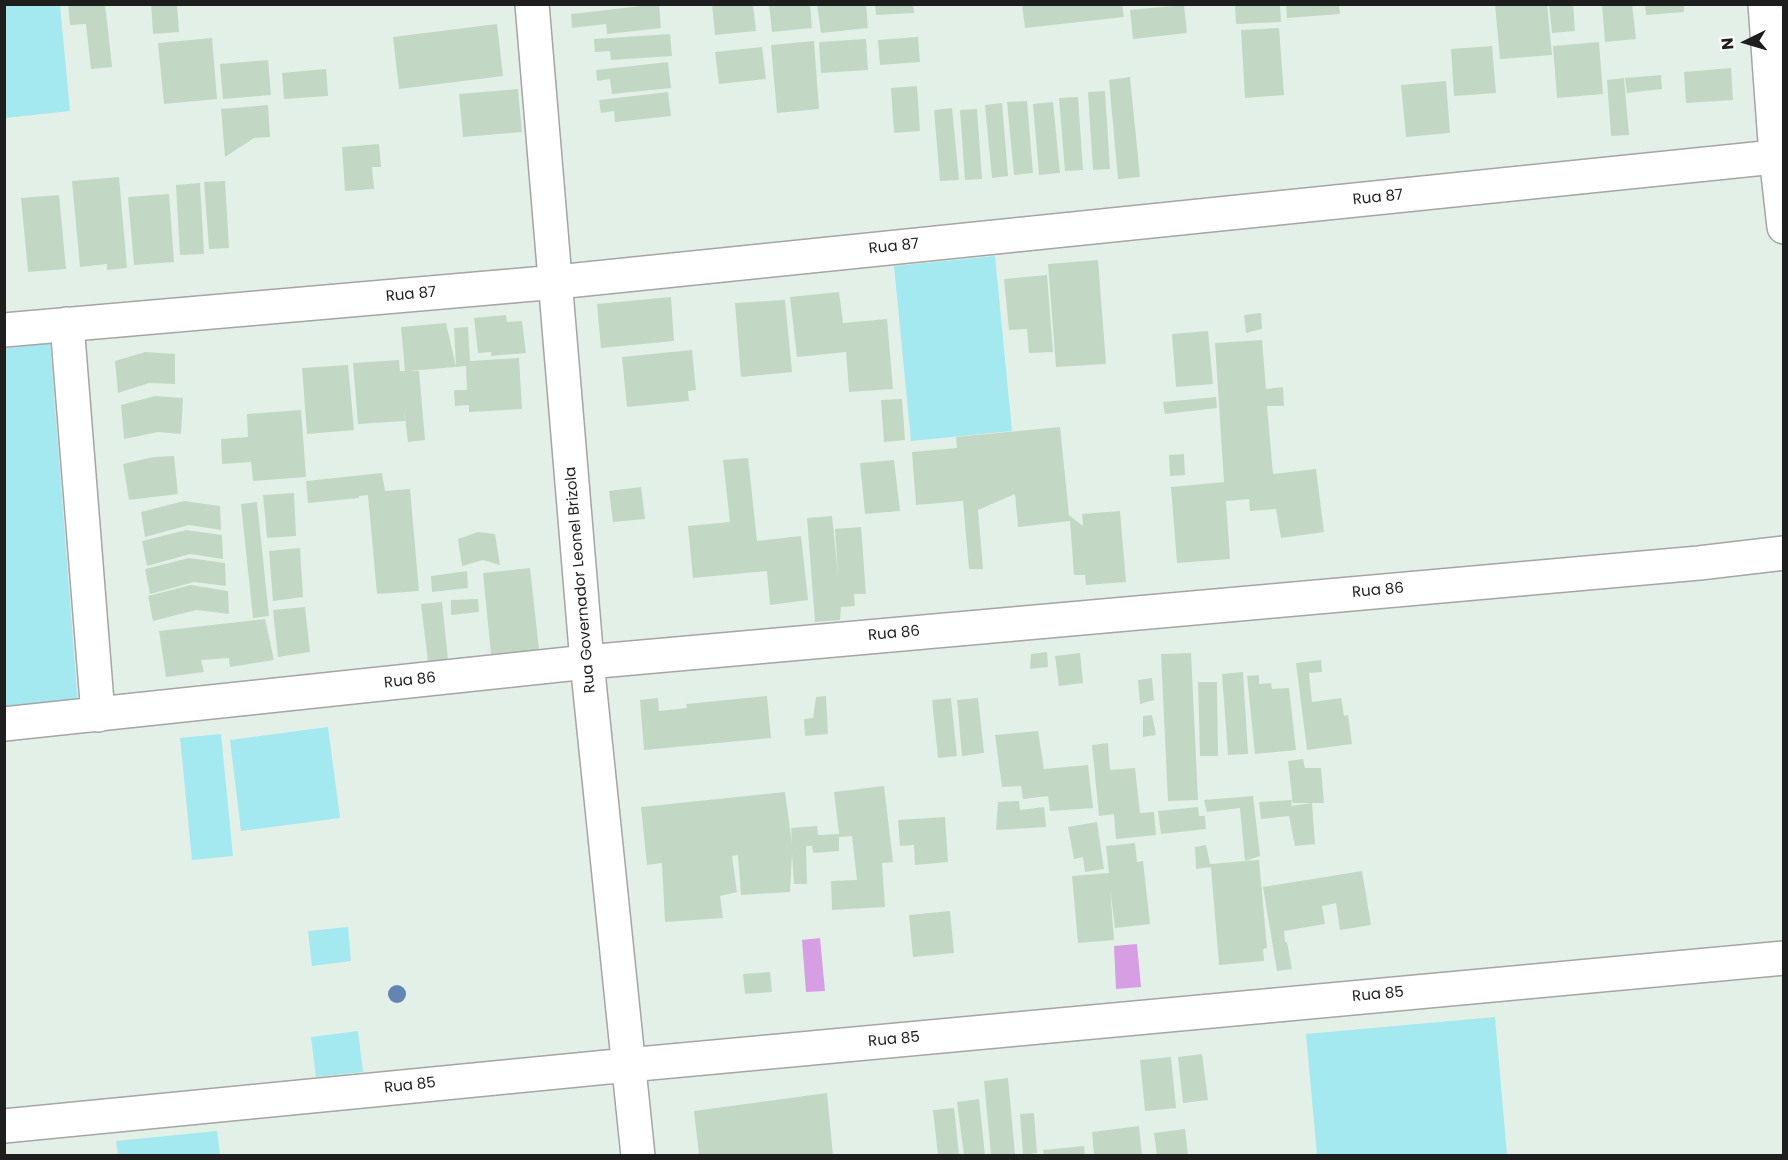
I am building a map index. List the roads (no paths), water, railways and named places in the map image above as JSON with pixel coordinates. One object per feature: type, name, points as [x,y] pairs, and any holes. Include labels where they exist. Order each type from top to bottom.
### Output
[{"type":"street","name":"Rua Governador Leonel Brizola","points":[[532,4],[587,662],[638,1155]]},
{"type":"street","points":[[1766,4],[1784,227]]},
{"type":"street","name":"Rua 87","points":[[4,330],[557,282],[1780,156]]},
{"type":"street","points":[[67,324],[98,715]]},
{"type":"street","name":"Rua 86","points":[[4,724],[587,662],[1699,563],[1784,553]]},
{"type":"street","name":"Rua 85","points":[[4,1126],[628,1065],[1784,958]]}]
